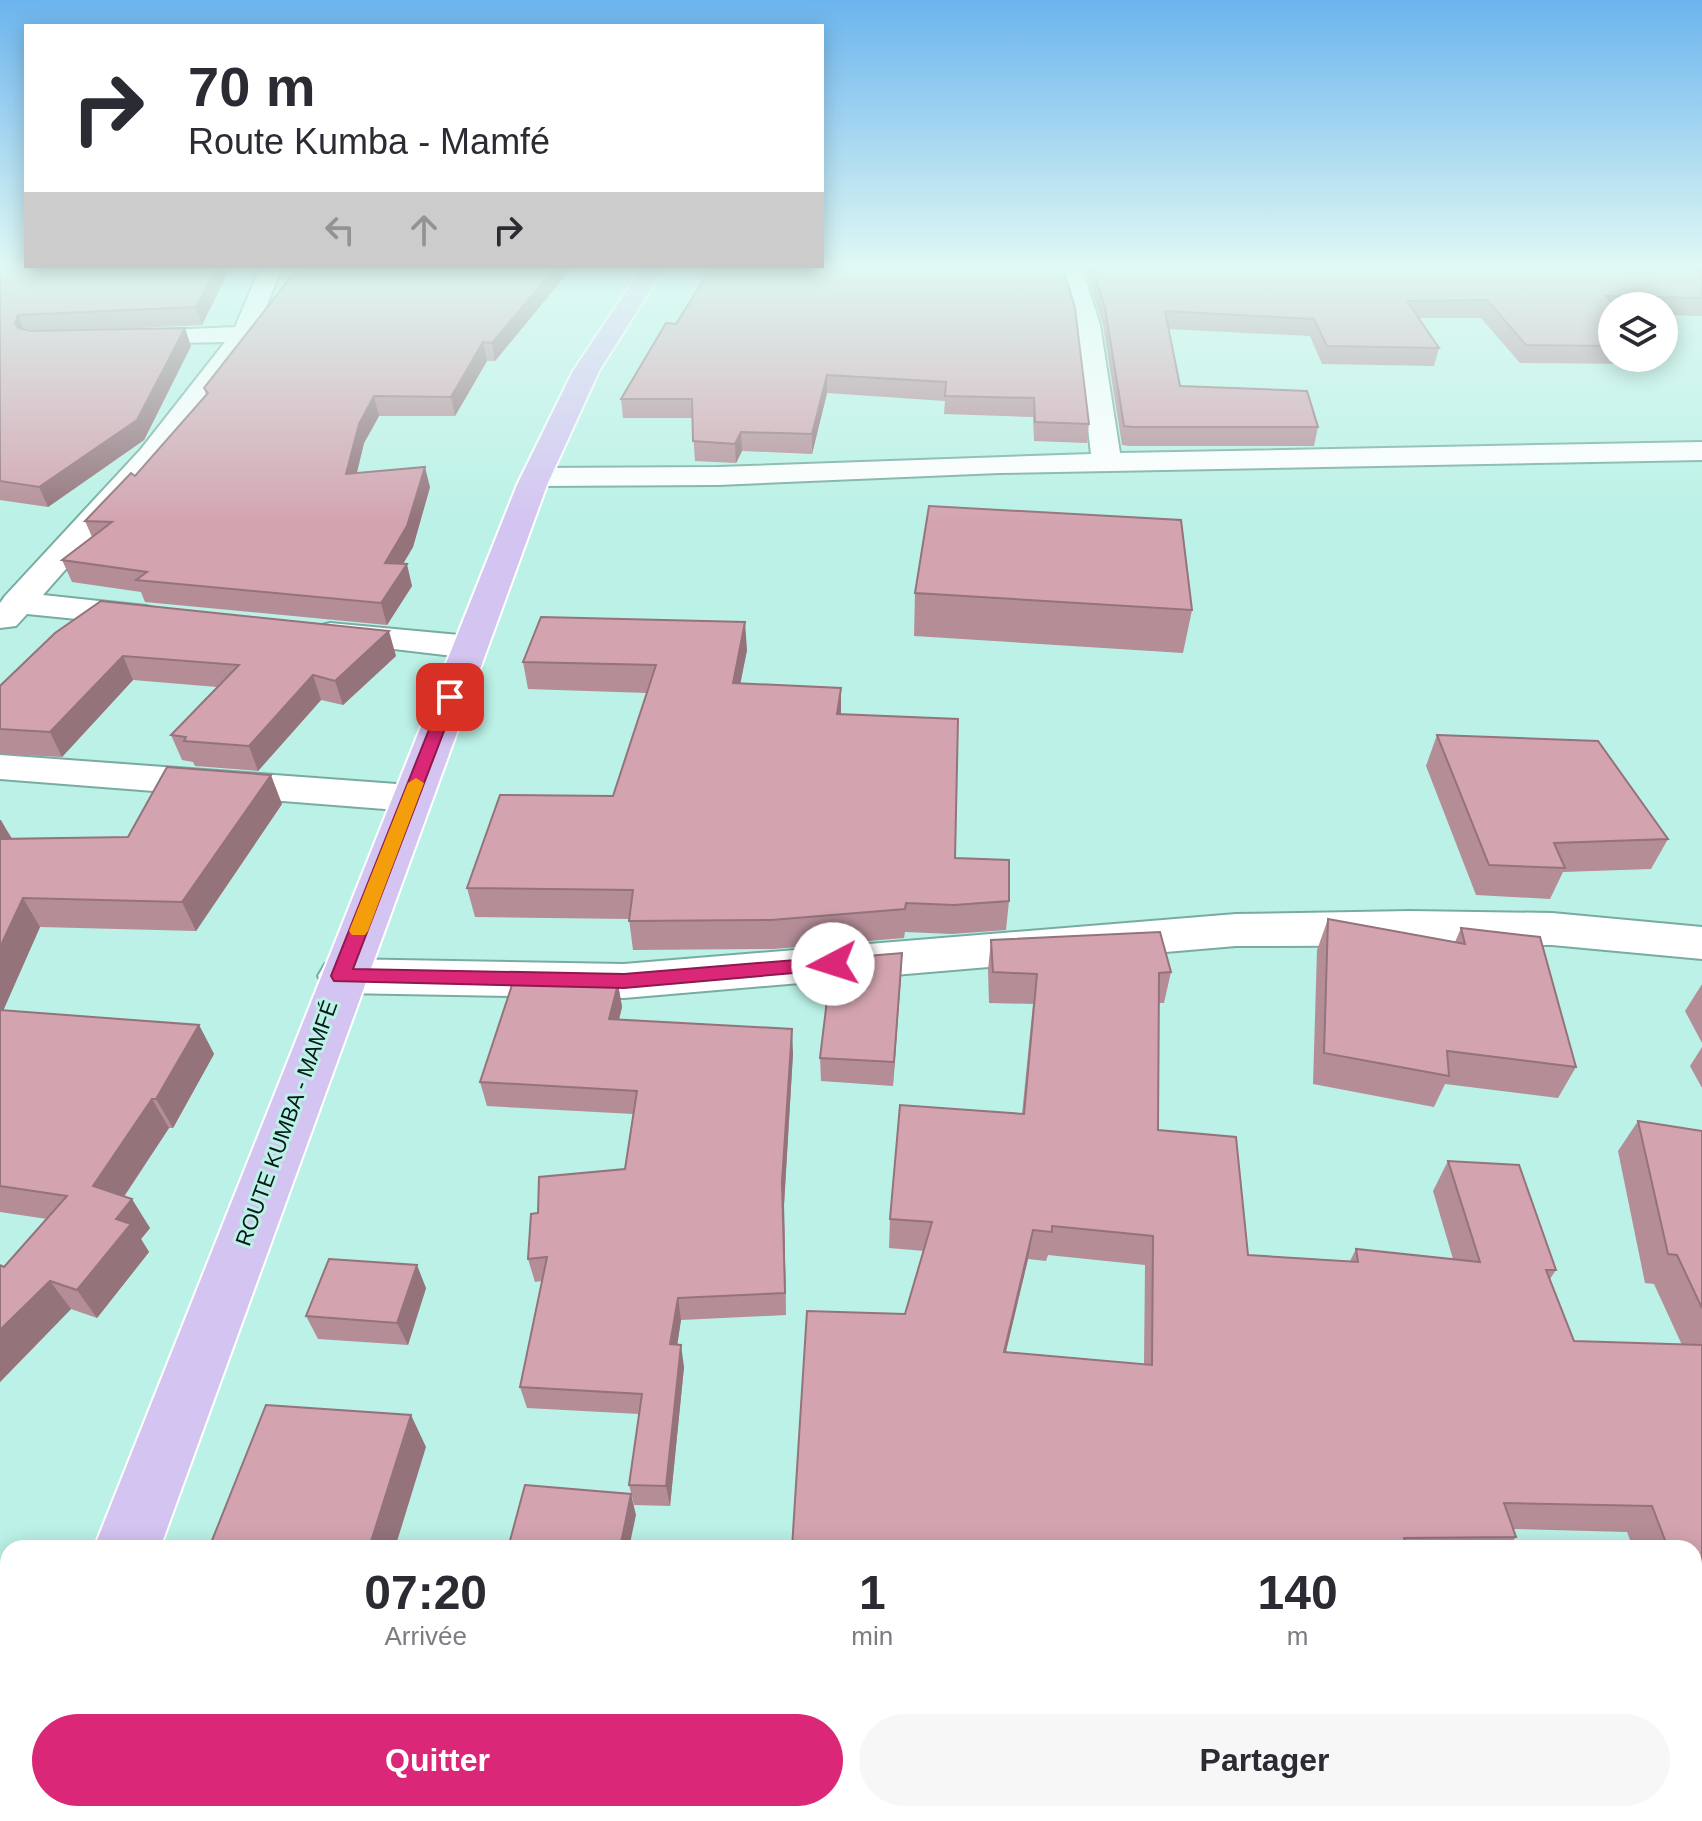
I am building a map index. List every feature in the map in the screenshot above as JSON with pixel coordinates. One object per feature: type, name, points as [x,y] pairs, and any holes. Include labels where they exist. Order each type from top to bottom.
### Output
[{"type":"highway","name":"ROUTE KUMBA - MAMFÉ","points":[[130,1540],[410,798],[537,477],[584,374],[598,353]]},
{"type":"street","points":[[9,613],[151,455],[229,353]]},
{"type":"street","points":[[1092,353],[1107,463]]},
{"type":"street","points":[[537,477],[718,476],[1107,463],[1702,451]]},
{"type":"street","points":[[9,613],[173,618]]},
{"type":"street","points":[[298,630],[470,647]]},
{"type":"street","points":[[0,767],[410,798]]},
{"type":"street","points":[[341,976],[624,981],[1268,930],[1552,929],[1702,943]]},
{"type":"building","points":[[0,353],[172,353],[137,420],[39,487],[0,481]]},
{"type":"building","points":[[231,353],[477,353],[451,397],[374,396],[359,424],[346,474],[425,467],[407,526],[385,563],[407,564],[381,603],[136,580],[147,572],[62,560],[112,522],[85,521],[131,473],[135,476],[208,393],[204,388]]},
{"type":"building","points":[[648,353],[1080,353],[1089,424],[1035,422],[1034,398],[945,396],[946,382],[827,375],[812,434],[741,432],[735,444],[693,441],[692,399],[621,399]]},
{"type":"building","points":[[1112,353],[1173,353],[1180,386],[1307,391],[1318,427],[1124,426]]},
{"type":"building","points":[[929,506],[1181,520],[1192,610],[915,593]]},
{"type":"building","points":[[101,601],[389,631],[335,681],[313,675],[249,746],[184,741],[186,737],[171,735],[239,665],[123,656],[50,732],[0,729],[0,686],[55,633]]},
{"type":"building","points":[[541,617],[745,622],[733,683],[841,688],[837,714],[958,719],[955,858],[1009,860],[1009,901],[954,905],[906,903],[905,909],[771,920],[629,921],[633,890],[467,888],[500,795],[613,796],[656,665],[523,662]]},
{"type":"building","points":[[1437,735],[1598,741],[1668,839],[1554,843],[1565,868],[1489,865]]},
{"type":"building","points":[[167,767],[271,775],[182,902],[23,898],[0,947],[0,839],[128,837]]},
{"type":"building","points":[[1328,919],[1465,944],[1461,928],[1540,937],[1576,1067],[1447,1051],[1449,1076],[1324,1053]]},
{"type":"building","points":[[1160,932],[1171,972],[1159,973],[1158,1130],[1236,1137],[1248,1255],[1358,1262],[1356,1249],[1480,1262],[1448,1161],[1519,1165],[1556,1270],[1546,1270],[1574,1341],[1702,1345],[1702,1540],[1665,1540],[1652,1506],[1504,1503],[1516,1537],[1404,1540],[793,1540],[807,1311],[905,1314],[932,1222],[890,1219],[900,1105],[1024,1114],[1037,974],[993,972],[991,940]],"holes":[[[1052,1226],[1153,1236],[1152,1365],[1004,1352],[1033,1230],[1052,1232]]]},
{"type":"building","points":[[902,953],[894,1062],[820,1058],[832,959]]},
{"type":"building","points":[[514,979],[618,984],[609,1019],[792,1029],[782,1182],[785,1293],[678,1298],[670,1344],[681,1345],[666,1486],[629,1485],[642,1394],[520,1387],[547,1257],[528,1259],[531,1214],[538,1213],[539,1177],[625,1169],[637,1091],[480,1082]]},
{"type":"building","points":[[0,1010],[199,1025],[156,1099],[152,1099],[93,1186],[132,1199],[116,1219],[131,1224],[77,1290],[50,1281],[0,1330],[0,1265],[4,1267],[67,1196],[0,1186]]},
{"type":"building","points":[[1638,1121],[1702,1131],[1702,1308],[1677,1255],[1668,1254]]},
{"type":"building","points":[[329,1259],[417,1265],[397,1323],[306,1316]]},
{"type":"building","points":[[266,1405],[411,1415],[372,1540],[212,1540]]},
{"type":"building","points":[[525,1485],[631,1494],[622,1540],[510,1540]]},
{"type":"slow traffic","points":[[359,931],[416,783]]},
{"type":"route","points":[[450,697],[341,976],[624,981],[833,964]]}]
